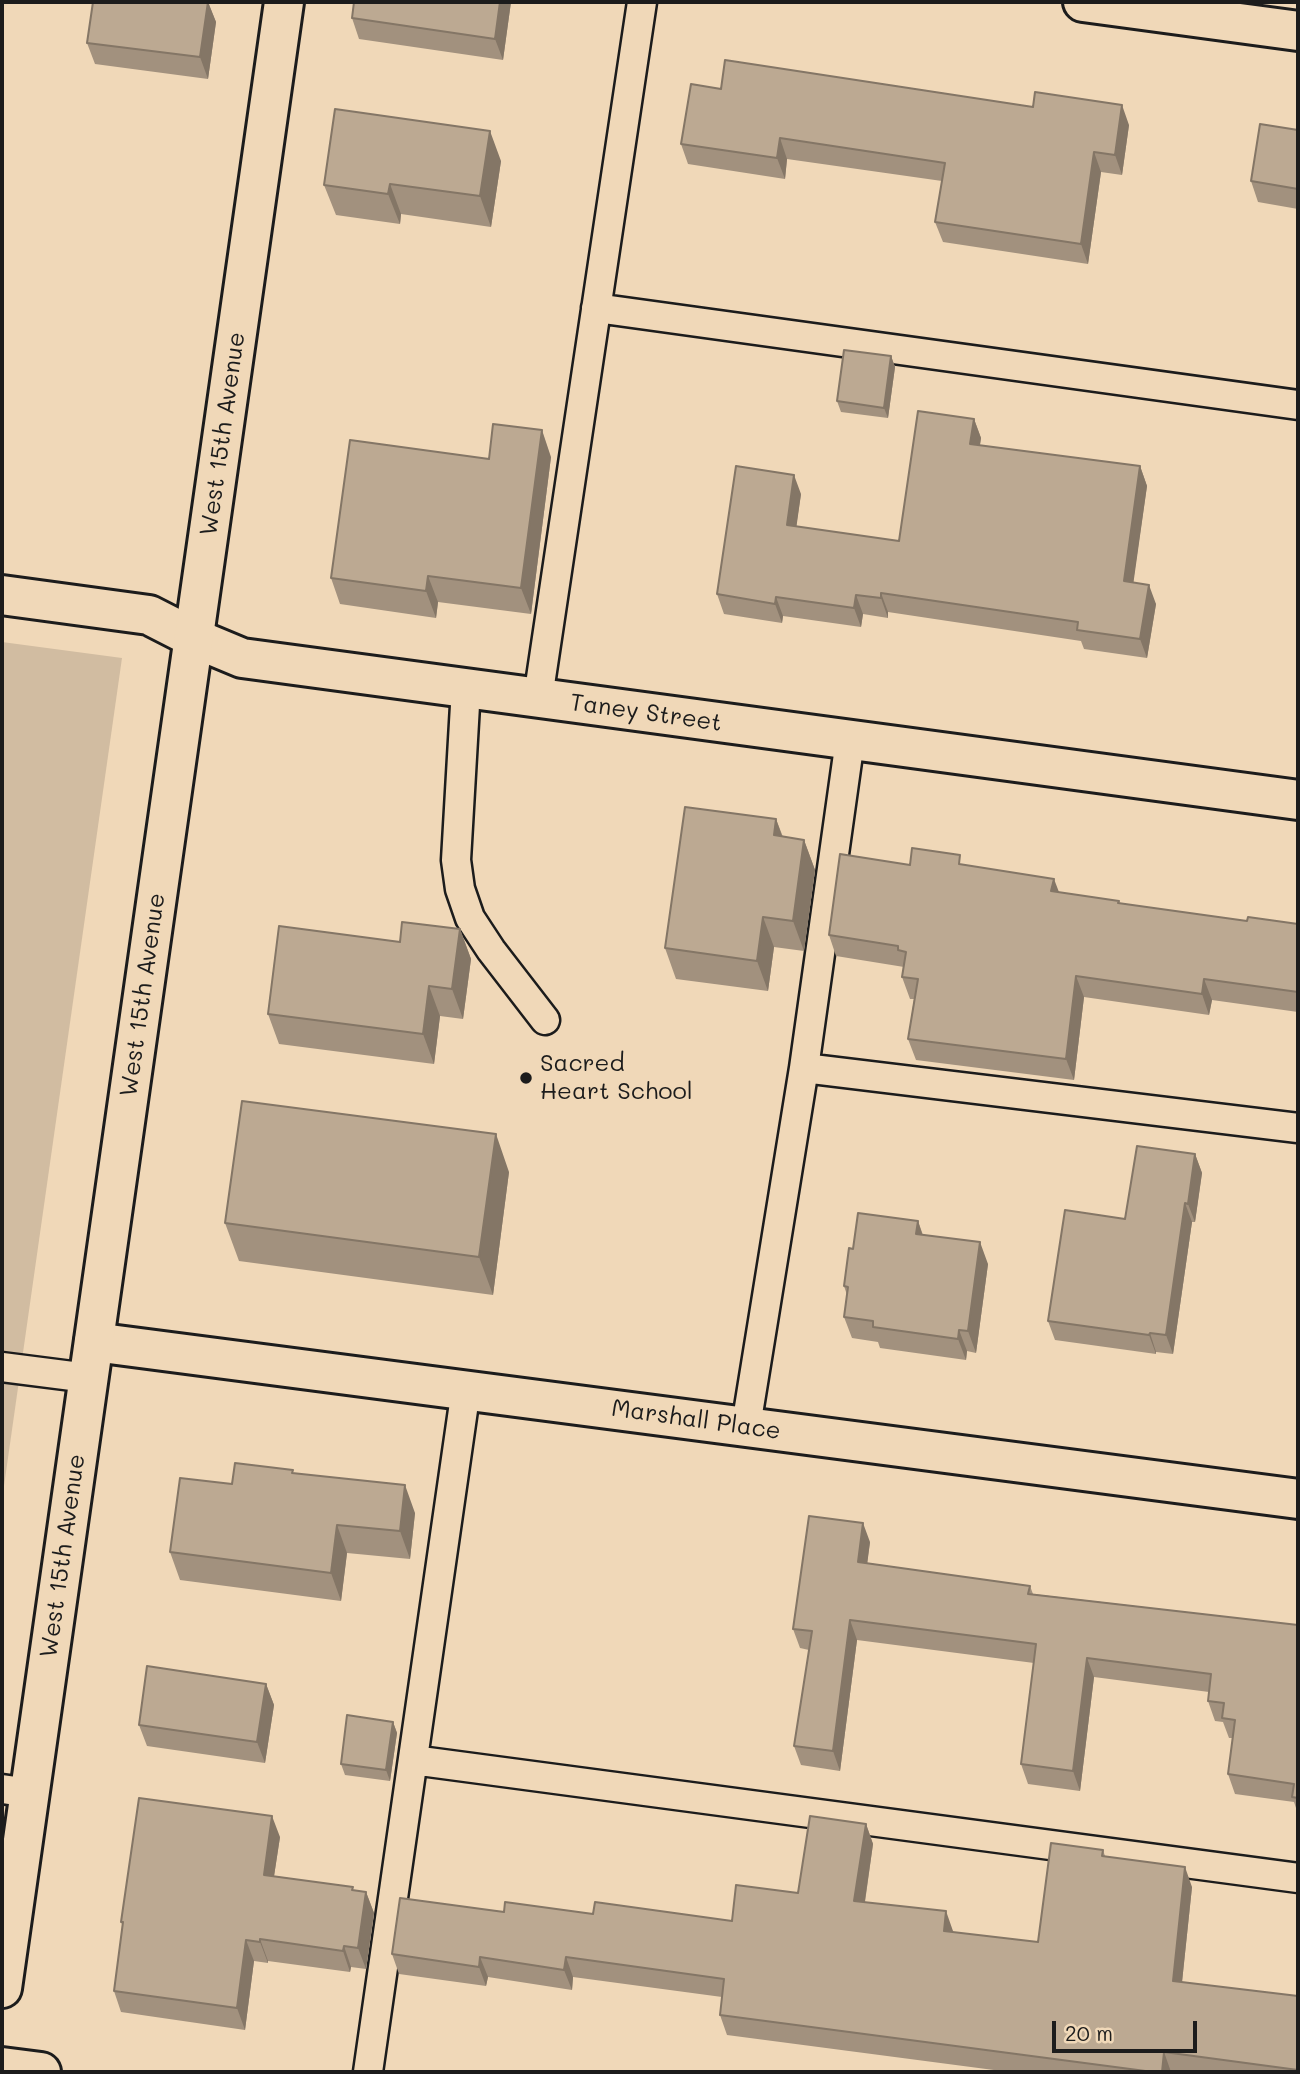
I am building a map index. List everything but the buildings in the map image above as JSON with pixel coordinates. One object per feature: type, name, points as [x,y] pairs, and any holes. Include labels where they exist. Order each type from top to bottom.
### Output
[{"type":"street","name":"West 15th Avenue","points":[[2,1988],[16,1791],[91,1360],[284,2]]},
{"type":"street","points":[[1083,2],[1298,31]]},
{"type":"street","name":"Taney Street","points":[[2,595],[149,615],[242,658],[1298,800]]},
{"type":"street","name":"Marshall Place","points":[[91,1360],[466,1389],[1298,1499]]},
{"type":"street","points":[[2,2067],[41,2072]]},
{"type":"lane","points":[[538,698],[642,2]]},
{"type":"lane","points":[[596,308],[1298,405]]},
{"type":"lane","points":[[466,688],[456,860],[460,889],[470,918],[545,1020]]},
{"type":"lane","points":[[746,1426],[804,1068],[850,740]]},
{"type":"lane","points":[[804,1068],[1298,1128]]},
{"type":"lane","points":[[2,1367],[91,1360]]},
{"type":"lane","points":[[368,2072],[466,1389]]},
{"type":"lane","points":[[413,1760],[1298,1878]]},
{"type":"shaded area","points":[[2,642],[122,658],[2,1500]]},
{"type":"place","name":"Sacred Heart School","points":[[526,1078]]}]
